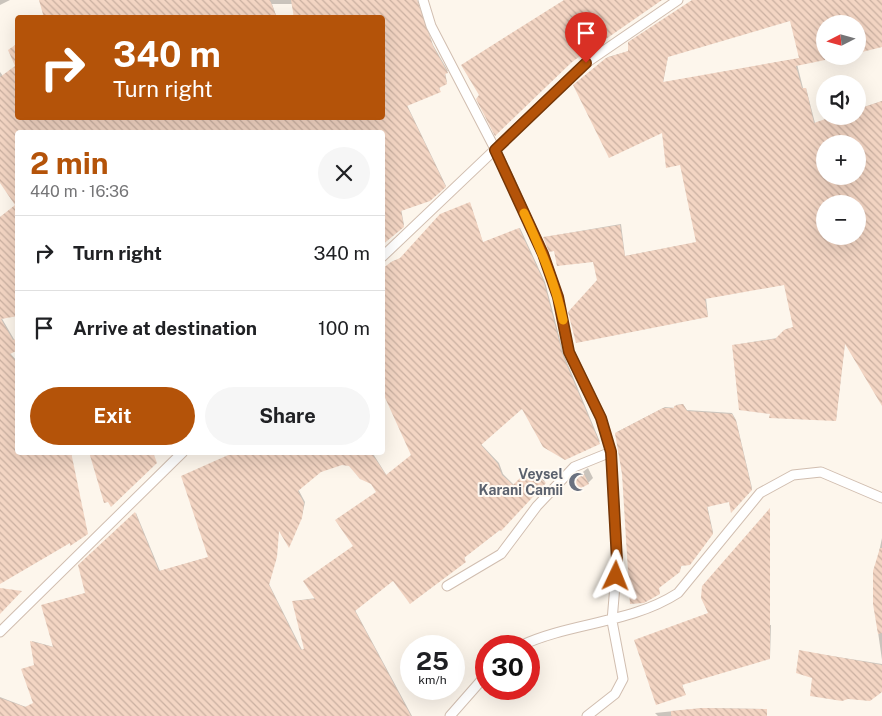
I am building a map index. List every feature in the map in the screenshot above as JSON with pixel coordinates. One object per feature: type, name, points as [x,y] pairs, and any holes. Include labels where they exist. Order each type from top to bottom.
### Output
[{"type":"street","points":[[423,0],[431,26],[495,150],[543,254],[558,297],[569,352],[601,418],[611,452],[617,561],[612,621],[624,679],[616,694],[587,716]]},
{"type":"street","points":[[385,254],[586,63],[678,0]]},
{"type":"street","points":[[447,586],[501,554],[537,506],[574,467],[611,452]]},
{"type":"street","points":[[0,632],[180,455]]},
{"type":"street","points":[[540,636],[612,621],[664,602],[678,593],[760,493],[793,475],[820,472],[882,498]]},
{"type":"street","points":[[450,716],[475,688]]},
{"type":"building","points":[[39,0],[270,0],[276,15],[43,15]]},
{"type":"building","points":[[291,0],[417,0],[433,46],[448,73],[445,74],[447,84],[439,88],[441,92],[407,106],[446,187],[430,201],[401,211],[404,227],[385,243],[385,130],[15,130],[15,205],[0,183],[0,77],[15,66],[15,120],[385,120],[385,15],[294,15]]},
{"type":"building","points":[[564,0],[662,0],[603,41],[593,39],[594,46],[572,62],[495,136],[476,99],[479,95],[461,65]]},
{"type":"building","points":[[692,0],[882,0],[882,47],[866,51],[866,15],[816,15],[816,62],[796,66],[802,88],[806,88],[816,125],[866,125],[866,106],[882,101],[882,406],[845,344],[836,421],[769,418],[770,414],[739,410],[732,345],[775,339],[784,330],[793,327],[784,285],[705,299],[708,317],[576,343],[568,312],[597,280],[593,262],[557,266],[554,251],[549,252],[543,237],[620,225],[625,256],[696,242],[680,165],[666,168],[662,133],[609,158],[573,85],[606,58],[628,51],[628,42]],"holes":[[[790,21],[799,58],[663,82],[668,57]]]},
{"type":"building","points":[[15,45],[15,66],[8,50]]},
{"type":"building","points":[[470,202],[483,242],[519,228],[544,282],[563,356],[600,444],[565,460],[543,447],[522,409],[481,445],[498,464],[502,475],[513,485],[529,469],[546,483],[501,531],[464,558],[466,562],[410,604],[393,581],[355,611],[400,695],[400,700],[402,700],[411,716],[0,716],[0,698],[25,707],[33,703],[21,669],[34,665],[30,641],[53,647],[41,605],[85,593],[78,565],[135,512],[159,571],[208,557],[181,476],[228,455],[373,455],[386,475],[411,455],[385,398],[385,267],[400,258],[440,214]],"holes":[[[342,465],[349,466],[360,479],[371,484],[376,492],[335,520],[353,546],[303,581],[315,599],[292,601],[304,649],[301,650],[269,585],[277,557],[279,531],[289,548],[302,518],[304,503],[298,491],[321,472]]]},
{"type":"building","points":[[15,205],[15,317],[1,319],[13,340],[15,339],[15,352],[10,354],[15,360],[15,455],[72,455],[88,534],[70,546],[70,543],[0,584],[0,217]]},
{"type":"building","points":[[683,404],[687,411],[732,414],[736,421],[752,490],[731,513],[729,502],[707,507],[713,534],[690,565],[681,566],[680,572],[659,588],[660,594],[644,603],[630,604],[622,474],[615,433],[663,408],[674,408],[674,406]]},
{"type":"building","points":[[90,455],[154,455],[157,463],[111,507],[108,502],[104,503]]},
{"type":"building","name":"Veysel Karani Camii","points":[[583,472],[589,484],[573,492],[568,482]]},
{"type":"building","points":[[770,508],[770,659],[682,685],[686,695],[656,705],[634,640],[708,613],[701,598],[702,586]]},
{"type":"building","points":[[880,548],[882,548],[882,633],[878,634],[873,604],[873,571]]},
{"type":"building","points":[[0,588],[22,591],[0,614]]},
{"type":"building","points":[[799,650],[882,665],[882,692],[870,701],[848,699],[842,701],[810,696],[812,678],[796,673]]},
{"type":"building","points":[[702,708],[767,709],[767,716],[671,716],[671,711]]},
{"type":"slow traffic","points":[[524,213],[543,254],[558,297],[563,320]]},
{"type":"place","name":"Veysel Karani Camii","points":[[578,482]]},
{"type":"route","points":[[586,63],[495,150],[543,254],[558,297],[569,352],[601,418],[611,452],[615,508],[616,576]]}]
